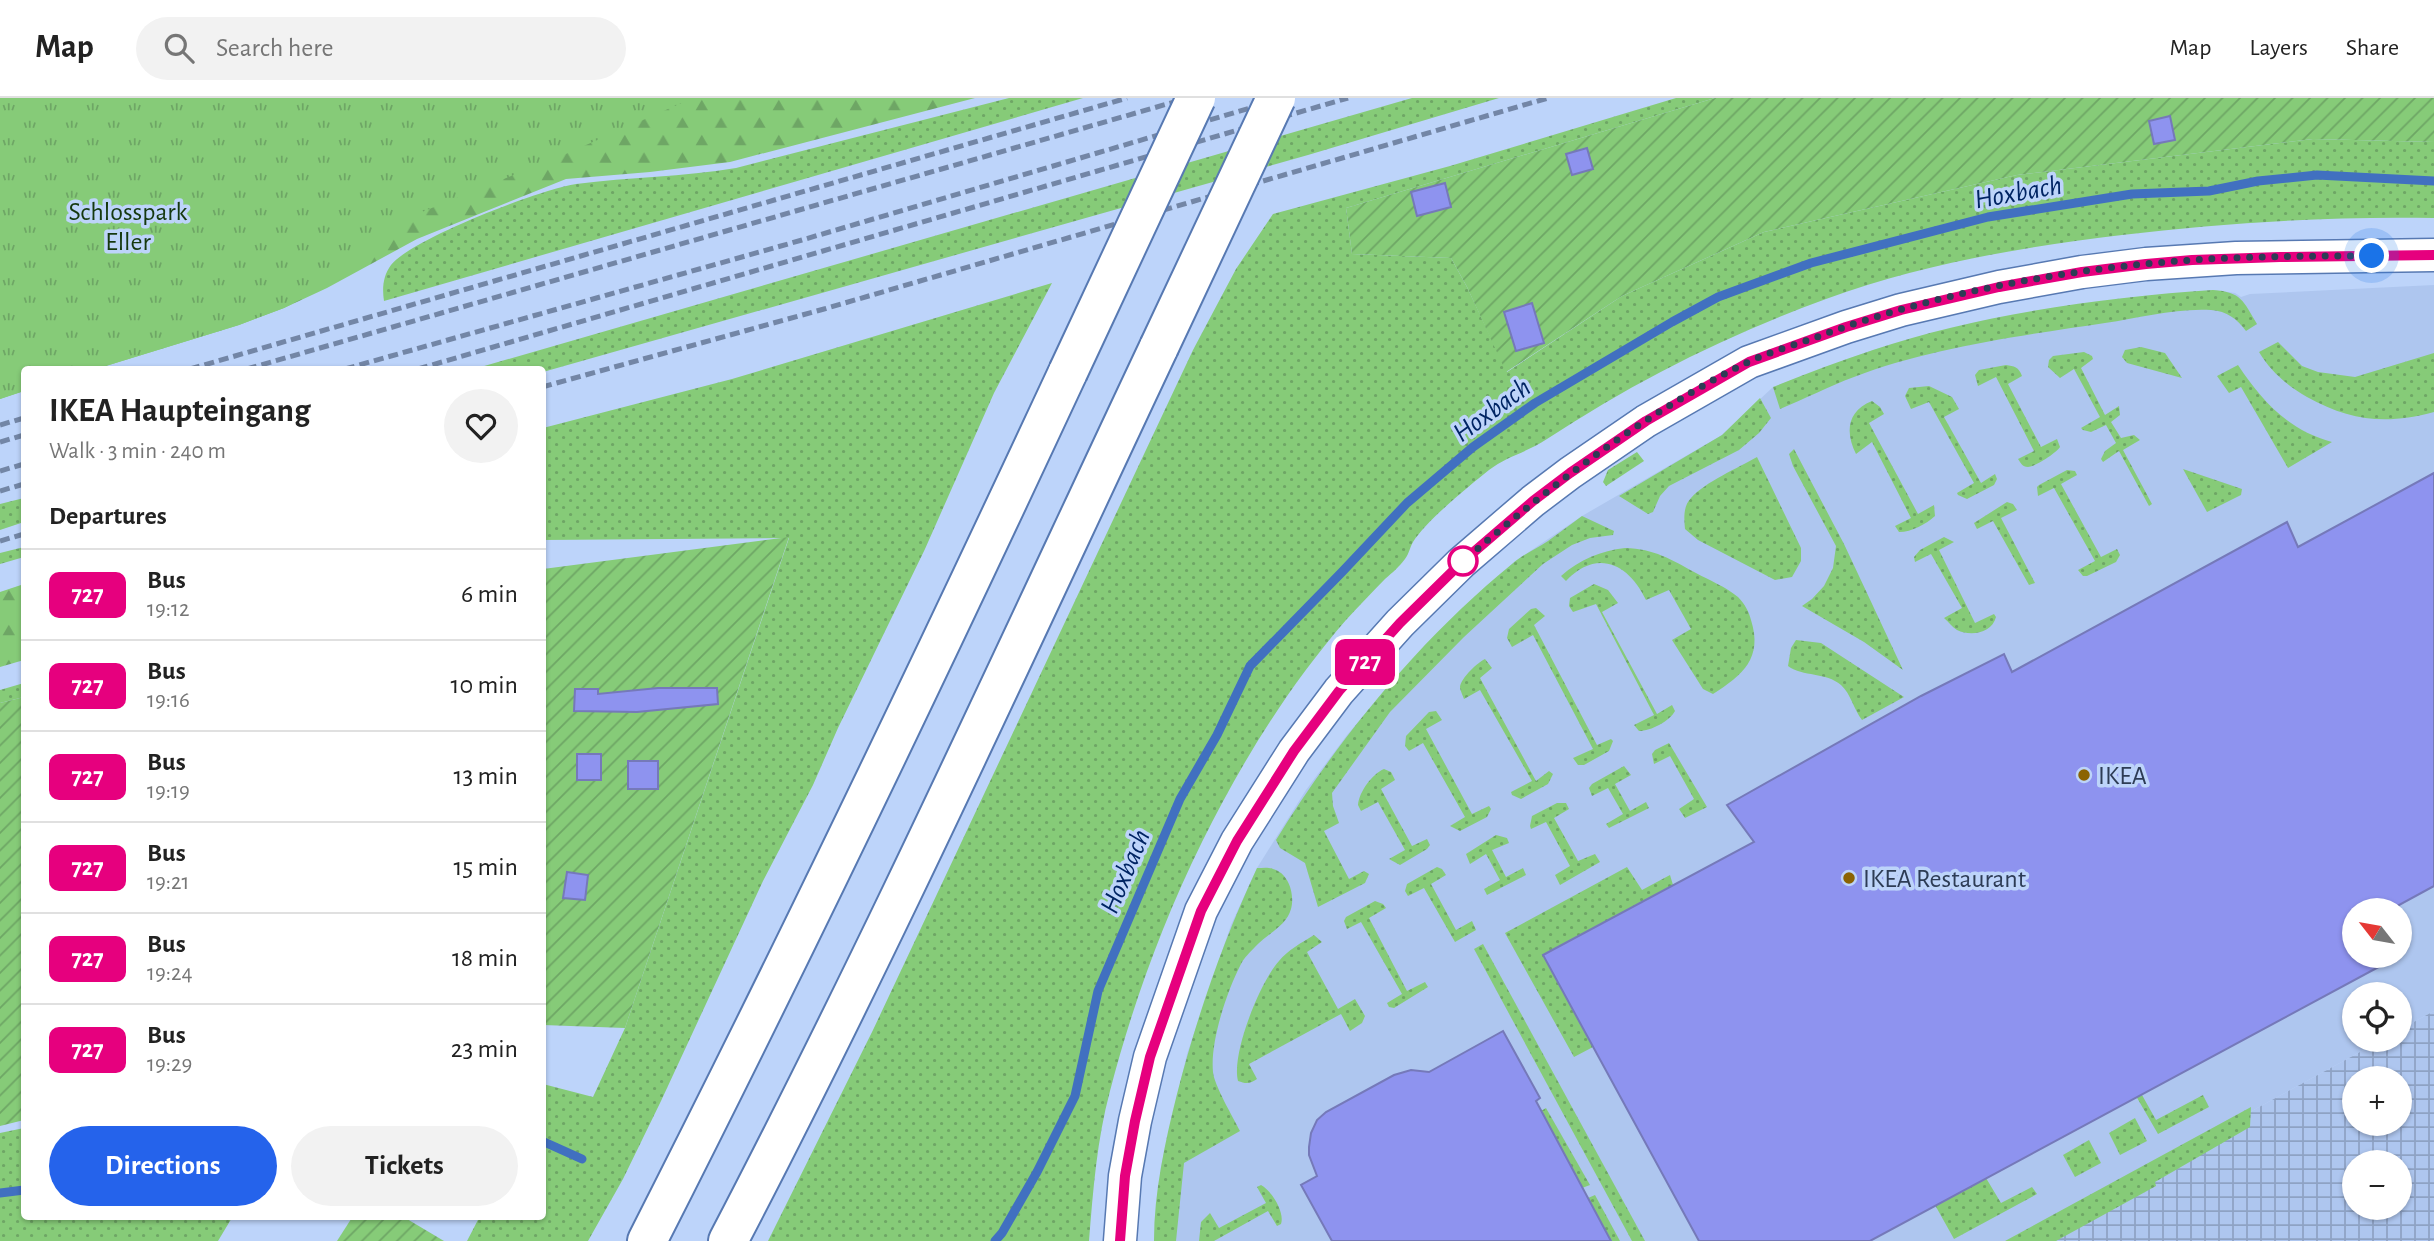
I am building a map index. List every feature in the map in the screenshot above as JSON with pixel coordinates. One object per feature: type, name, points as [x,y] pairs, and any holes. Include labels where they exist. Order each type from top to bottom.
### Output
[{"type":"highway","points":[[647,1241],[746,1048],[898,734],[1196,98]]},
{"type":"highway","points":[[728,1241],[778,1145],[952,787],[1276,98]]},
{"type":"main road","points":[[1120,1241],[1125,1176],[1150,1057],[1201,911],[1237,841],[1294,751],[1339,691],[1400,623],[1461,563],[1533,501],[1646,421],[1749,362],[1846,327],[1938,301],[2082,272],[2180,261],[2434,255]]},
{"type":"shaded area","points":[[2434,285],[2434,1011],[2412,1023],[2412,982],[2342,982],[2342,1052],[2360,1052],[2013,1241],[1154,1241],[1161,1166],[1187,1054],[1231,925],[1257,868],[1306,790],[1347,735],[1442,630],[1514,562],[1582,516],[1722,435],[1773,387],[1873,350],[1981,321],[2119,299],[2213,290],[2235,293],[2241,297],[2250,294]]},
{"type":"shaded area","points":[[2434,1011],[2434,1241],[2013,1241],[2360,1052],[2412,1052],[2412,1023]]},
{"type":"green space","name":"Schlosspark Eller","points":[[0,98],[975,98],[730,162],[566,179],[417,239],[327,288],[239,325],[106,366],[21,366],[21,392],[0,399]]},
{"type":"green space","name":"Schlosspark Eller","points":[[0,98],[693,98],[561,156],[397,222],[341,279],[284,308],[239,325],[106,366],[21,366],[21,392],[0,399]]},
{"type":"green space","points":[[1009,98],[1083,98],[384,301],[386,273],[403,254],[449,229],[535,195],[576,184],[736,168]]},
{"type":"green space","points":[[1412,98],[1499,98],[1308,155],[546,371],[546,366],[484,366]]},
{"type":"green space","points":[[1676,98],[1715,98],[1346,208],[1352,254],[1451,258],[1507,372],[1622,296],[1764,232],[2017,175],[2313,139],[2434,142],[2434,218],[2317,219],[2161,231],[2009,251],[1898,276],[1826,299],[1717,344],[1648,379],[1540,443],[1496,465],[1428,524],[1413,542],[1403,562],[1346,620],[1325,646],[1267,726],[1217,813],[1162,933],[1138,996],[1119,1059],[1099,1146],[1089,1241],[768,1241],[873,1030],[1193,350],[1236,269],[1273,214],[1450,166]]},
{"type":"green space","points":[[1715,98],[2434,98],[2434,142],[2313,139],[2017,175],[1764,232],[1622,296],[1506,372],[1451,258],[1352,254],[1346,208]]},
{"type":"green space","points":[[1052,283],[994,393],[925,549],[813,785],[763,881],[661,1101],[623,1179],[588,1241],[467,1241],[478,1220],[546,1220],[546,1085],[593,1097],[625,1028],[789,538],[546,540],[546,427],[732,379]]},
{"type":"green space","points":[[2213,290],[2230,293],[2241,299],[2257,324],[2246,331],[2235,319],[2222,312],[2171,312],[1945,350],[1883,367],[1780,409],[1773,387],[1860,354],[1997,317],[2128,297]]},
{"type":"green space","points":[[2278,342],[2302,366],[2318,372],[2355,377],[2434,353],[2434,412],[2400,419],[2384,419],[2353,416],[2323,405],[2287,383],[2274,372],[2259,352]]},
{"type":"green space","points":[[2141,347],[2165,353],[2182,378],[2127,363],[2122,357],[2125,350]]},
{"type":"green space","points":[[2084,352],[2093,359],[2081,368],[2105,415],[2119,406],[2120,415],[2111,422],[2121,438],[2134,435],[2140,440],[2123,450],[2152,504],[2149,506],[2119,451],[2103,462],[2101,459],[2105,451],[2116,443],[2106,425],[2091,432],[2081,428],[2100,417],[2074,369],[2060,378],[2048,367],[2053,356]]},
{"type":"green space","points":[[2006,365],[2021,373],[2022,376],[2008,384],[2041,447],[2057,439],[2060,447],[2045,459],[2028,467],[2018,459],[2034,451],[1996,377],[1978,386],[1975,375],[1979,370]]},
{"type":"green space","points":[[2238,365],[2257,391],[2289,422],[2316,437],[2332,442],[2288,468],[2241,387],[2229,393],[2217,376]]},
{"type":"green space","points":[[1929,386],[1952,397],[1959,409],[1944,417],[1981,483],[1995,474],[1997,479],[1994,485],[1967,499],[1957,493],[1974,483],[1929,402],[1911,409],[1905,396],[1909,388]]},
{"type":"green space","points":[[1760,398],[1771,418],[1759,433],[1739,450],[1669,486],[1660,496],[1653,512],[1648,514],[1619,496],[1722,435]]},
{"type":"green space","points":[[1872,401],[1884,414],[1869,423],[1918,514],[1934,505],[1935,516],[1909,531],[1899,532],[1895,526],[1911,518],[1872,442],[1856,454],[1850,438],[1853,416],[1857,410]]},
{"type":"green space","points":[[1794,449],[1844,544],[1903,670],[1864,642],[1802,606],[1824,586],[1833,568],[1836,546],[1793,466],[1789,454]]},
{"type":"green space","points":[[1637,452],[1644,461],[1606,486],[1603,482],[1608,470]]},
{"type":"green space","points":[[1757,457],[1801,548],[1801,561],[1792,577],[1775,580],[1698,540],[1685,529],[1685,509],[1688,501],[1697,492]]},
{"type":"green space","points":[[2183,469],[2242,489],[2241,495],[2207,512]]},
{"type":"green space","points":[[2067,470],[2075,471],[2077,475],[2061,484],[2101,557],[2117,549],[2120,555],[2116,562],[2087,576],[2083,576],[2078,570],[2095,561],[2054,488],[2038,496],[2039,485]]},
{"type":"green space","points":[[21,499],[21,523],[0,530],[0,504]]},
{"type":"green space","points":[[2007,502],[2013,504],[2017,510],[2001,518],[2035,583],[2029,585],[1993,521],[1977,529],[1974,523]]},
{"type":"green space","points":[[1582,516],[1614,531],[1613,535],[1590,538],[1572,545],[1543,564],[1464,637],[1390,712],[1332,793],[1339,823],[1324,831],[1349,879],[1364,871],[1369,874],[1365,883],[1318,907],[1305,863],[1280,848],[1276,840],[1300,802],[1353,728],[1445,625],[1516,561]]},
{"type":"green space","points":[[789,537],[625,1028],[546,1025],[546,569]]},
{"type":"green space","points":[[1944,537],[1954,542],[1939,550],[1975,623],[1994,614],[1996,617],[1986,630],[1968,633],[1952,626],[1944,618],[1962,608],[1931,554],[1915,562],[1914,557],[1920,550]]},
{"type":"green space","points":[[21,548],[21,558],[0,564],[0,553]]},
{"type":"green space","points":[[1625,548],[1645,550],[1670,559],[1723,587],[1740,600],[1750,617],[1754,645],[1748,664],[1733,680],[1713,694],[1703,689],[1672,640],[1691,629],[1669,590],[1646,600],[1631,577],[1621,569],[1600,563],[1589,565],[1566,581],[1561,576],[1591,557]]},
{"type":"green space","points":[[1594,584],[1608,590],[1618,603],[1602,612],[1657,714],[1672,705],[1675,711],[1665,722],[1644,731],[1639,731],[1634,725],[1654,715],[1596,604],[1573,612],[1569,606],[1570,598]]},
{"type":"green space","points":[[21,585],[21,661],[0,667],[0,592]]},
{"type":"green space","points":[[1536,608],[1545,616],[1534,625],[1597,745],[1611,739],[1613,741],[1609,751],[1584,765],[1578,765],[1573,758],[1593,749],[1533,635],[1512,647],[1507,638],[1509,629],[1531,609]]},
{"type":"green space","points":[[1796,640],[1821,643],[1904,697],[1862,720],[1841,685],[1828,678],[1800,672],[1788,666],[1791,648]]},
{"type":"green space","points":[[1485,659],[1492,668],[1480,678],[1536,781],[1549,771],[1553,774],[1548,784],[1521,799],[1511,792],[1532,781],[1480,690],[1464,699],[1460,690],[1467,675]]},
{"type":"green space","points":[[21,684],[21,698],[0,703],[0,690]]},
{"type":"green space","points":[[21,698],[21,1121],[0,1126],[0,703]]},
{"type":"green space","points":[[1436,711],[1442,720],[1426,729],[1472,814],[1489,806],[1491,809],[1487,817],[1460,831],[1450,826],[1465,817],[1423,743],[1409,751],[1405,746],[1406,736],[1429,712]]},
{"type":"green space","points":[[1669,743],[1707,807],[1685,818],[1679,809],[1694,799],[1670,756],[1654,764],[1652,754]]},
{"type":"green space","points":[[1624,766],[1631,775],[1615,784],[1630,811],[1646,802],[1649,808],[1609,828],[1606,824],[1623,814],[1608,788],[1592,796],[1589,788]]},
{"type":"green space","points":[[1384,769],[1391,772],[1395,780],[1381,789],[1412,846],[1427,839],[1430,845],[1400,865],[1389,859],[1405,850],[1378,802],[1361,811],[1358,805],[1367,784]]},
{"type":"green space","points":[[1557,803],[1566,803],[1569,809],[1554,818],[1578,861],[1595,854],[1600,862],[1560,885],[1555,875],[1570,866],[1546,822],[1531,829],[1530,826],[1532,816]]},
{"type":"green space","points":[[1496,835],[1507,838],[1509,843],[1492,850],[1506,877],[1523,868],[1526,875],[1487,895],[1484,889],[1500,880],[1486,854],[1470,864],[1466,854]]},
{"type":"green space","points":[[1437,867],[1446,875],[1431,884],[1456,930],[1472,921],[1476,930],[1455,942],[1424,888],[1408,896],[1405,891],[1407,884]]},
{"type":"green space","points":[[1627,867],[1642,890],[1670,875],[1673,885],[1543,955],[1593,1047],[1574,1057],[1505,933]]},
{"type":"green space","points":[[1257,868],[1271,868],[1283,875],[1291,891],[1292,903],[1285,921],[1242,962],[1225,1002],[1217,1031],[1213,1060],[1214,1078],[1240,1131],[1184,1163],[1176,1241],[1154,1241],[1161,1167],[1185,1065],[1222,951]]},
{"type":"green space","points":[[1375,901],[1386,908],[1369,918],[1407,991],[1425,982],[1428,987],[1394,1008],[1387,1003],[1402,994],[1361,922],[1347,929],[1344,921],[1346,917]]},
{"type":"green space","points":[[1314,935],[1322,942],[1307,952],[1338,1009],[1355,999],[1365,1016],[1362,1023],[1350,1031],[1341,1014],[1249,1064],[1257,1079],[1255,1081],[1238,1081],[1237,1069],[1243,1037],[1271,971],[1283,957]]},
{"type":"green space","points":[[1483,944],[1645,1241],[1632,1241],[1474,949]]},
{"type":"green space","points":[[2142,1095],[2156,1120],[2203,1095],[2209,1107],[2158,1134],[2136,1096]]},
{"type":"green space","points":[[2251,1107],[2250,1127],[2155,1182],[2156,1186],[2056,1241],[2005,1241]]},
{"type":"green space","points":[[1546,1108],[1590,1185],[1582,1188],[1541,1111]]},
{"type":"green space","points":[[2135,1118],[2147,1141],[2120,1155],[2109,1133]]},
{"type":"green space","points":[[21,1129],[21,1220],[231,1220],[218,1241],[0,1241],[0,1133]]},
{"type":"green space","points":[[2089,1140],[2101,1163],[2075,1177],[2063,1155]]},
{"type":"green space","points":[[1986,1178],[2001,1203],[2032,1187],[2037,1194],[1954,1239],[1935,1205]]},
{"type":"green space","points":[[1261,1185],[1277,1203],[1281,1224],[1277,1226],[1268,1211],[1214,1241],[1199,1241],[1201,1222],[1210,1213],[1219,1228],[1266,1203],[1257,1187]]},
{"type":"green space","points":[[1595,1195],[1620,1241],[1611,1241],[1588,1198]]},
{"type":"green space","points":[[350,1220],[409,1220],[444,1241],[337,1241]]},
{"type":"building","points":[[2170,116],[2175,140],[2154,144],[2149,121]]},
{"type":"building","points":[[1587,148],[1593,169],[1572,175],[1566,154]]},
{"type":"building","points":[[1445,183],[1451,207],[1417,216],[1411,192]]},
{"type":"building","points":[[1532,303],[1544,343],[1516,351],[1504,312]]},
{"type":"building","points":[[2434,473],[2434,886],[2412,898],[2342,898],[2342,968],[2377,968],[2351,982],[2342,982],[2342,987],[1870,1241],[1699,1241],[1543,955],[1754,842],[1727,805],[1921,696],[2004,654],[2012,672],[2287,522],[2298,547]]},
{"type":"building","points":[[658,688],[717,688],[718,704],[637,712],[574,711],[575,689],[598,689],[598,694]]},
{"type":"building","points":[[577,754],[601,754],[601,780],[577,780]]},
{"type":"building","points":[[628,761],[658,761],[658,789],[628,789]]},
{"type":"building","points":[[567,872],[588,875],[585,900],[563,898]]},
{"type":"building","points":[[1503,1031],[1540,1098],[1536,1101],[1611,1241],[1332,1241],[1301,1185],[1317,1176],[1309,1155],[1309,1147],[1317,1120],[1326,1112],[1394,1075],[1411,1070],[1429,1072]]},
{"type":"waterway","name":"Hoxbach","points":[[995,1241],[1037,1172],[1075,1096],[1098,991],[1180,799],[1217,735],[1250,666],[1407,503],[1473,447],[1535,403],[1672,322],[1718,297],[1811,263],[1988,217],[2132,194],[2209,191],[2258,181],[2317,175],[2434,181]]},
{"type":"waterway","name":"Hoxbach","points":[[546,1143],[582,1159]]},
{"type":"waterway","name":"Hoxbach","points":[[0,1193],[21,1190]]},
{"type":"railway","points":[[200,366],[1127,98]]},
{"type":"railway","points":[[257,366],[1188,98]]},
{"type":"railway","points":[[356,366],[802,240],[1284,98]]},
{"type":"railway","points":[[428,366],[1348,98]]},
{"type":"railway","points":[[546,386],[824,309],[1548,98]]},
{"type":"railway","points":[[0,425],[21,419]]},
{"type":"railway","points":[[0,442],[21,436]]},
{"type":"railway","points":[[0,471],[21,465]]},
{"type":"railway","points":[[0,491],[21,485]]},
{"type":"railway","points":[[0,541],[21,535]]},
{"type":"bus line","name":"727","points":[[1120,1241],[1125,1176],[1150,1057],[1201,911],[1237,841],[1294,751],[1339,691],[1400,623],[1461,563],[1570,473],[1646,421],[1749,362],[1901,310],[1999,287],[2146,264],[2280,257],[2434,255]]},
{"type":"place","name":"IKEA","points":[[2084,775]]},
{"type":"place","name":"IKEA Restaurant","points":[[1849,878]]},
{"type":"route","points":[[1463,561],[1461,563],[1533,501],[1646,421],[1749,362],[1846,327],[1901,310],[1999,287],[2082,272],[2192,260],[2372,256]]}]
